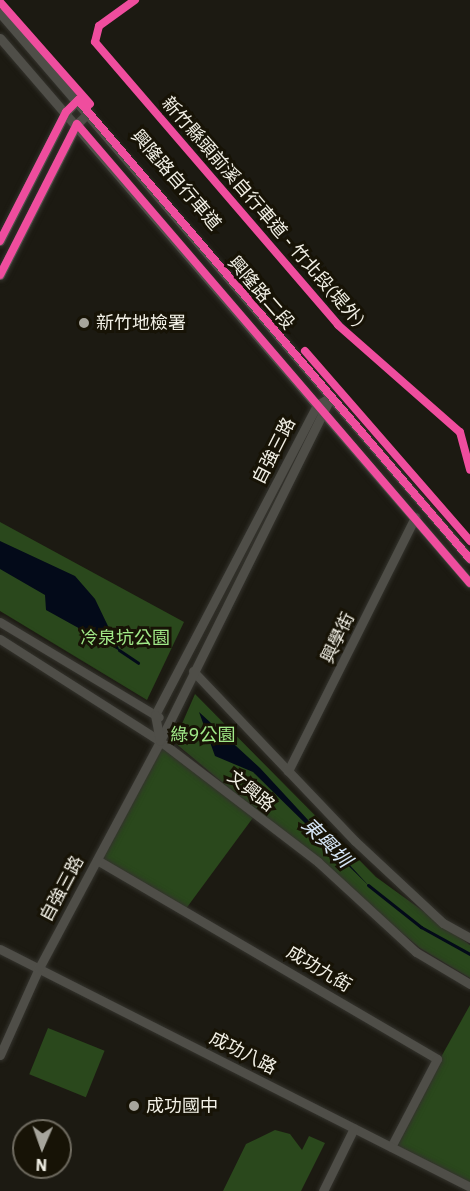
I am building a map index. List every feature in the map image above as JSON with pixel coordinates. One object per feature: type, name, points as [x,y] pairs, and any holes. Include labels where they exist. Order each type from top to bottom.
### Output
[{"type":"street","name":"興隆路二段","points":[[0,13],[78,100],[470,559]]},
{"type":"street","name":"興隆路二段","points":[[0,38],[77,124],[470,583]]},
{"type":"street","points":[[0,241],[66,112],[78,100]]},
{"type":"street","points":[[0,276],[77,124],[88,113]]},
{"type":"street","name":"自強三路","points":[[154,715],[317,405],[330,397]]},
{"type":"street","name":"自強三路","points":[[1,1052],[39,968],[160,741],[193,671],[325,414],[330,397]]},
{"type":"street","name":"興學街","points":[[288,771],[415,517]]},
{"type":"street","points":[[0,622],[169,723]]},
{"type":"street","name":"文興路","points":[[0,639],[160,741],[318,862],[416,952],[470,984]]},
{"type":"street","name":"文興路","points":[[193,671],[288,771],[406,889],[470,938]]},
{"type":"street","points":[[154,715],[160,741]]},
{"type":"street","name":"成功九街","points":[[97,860],[437,1059],[392,1147]]},
{"type":"street","name":"成功八路","points":[[0,949],[470,1187]]},
{"type":"street","points":[[323,1191],[354,1128]]},
{"type":"green space","name":"冷泉坑公園","points":[[0,522],[184,622],[147,700],[0,611]]},
{"type":"green space","name":"綠9公園","points":[[195,694],[376,877],[470,945],[470,978],[420,948],[174,742]]},
{"type":"green space","points":[[160,741],[255,815],[185,910],[97,860]]},
{"type":"green space","points":[[470,1005],[470,1187],[391,1147]]},
{"type":"green space","points":[[48,1028],[105,1051],[86,1097],[29,1074]]},
{"type":"green space","points":[[275,1130],[290,1134],[302,1150],[309,1136],[325,1143],[301,1191],[223,1191],[246,1144]]},
{"type":"water","points":[[0,541],[75,576],[95,599],[120,651],[46,610],[45,595],[0,569]]},
{"type":"water","points":[[199,712],[260,768],[370,887],[253,772],[215,756]]},
{"type":"waterway","name":"東興圳","points":[[119,650],[138,663]]},
{"type":"waterway","name":"東興圳","points":[[368,885],[421,927],[470,954]]},
{"type":"cycle path","name":"新竹縣頭前溪自行車道 - 竹北段(堤外)","points":[[135,0],[99,26],[95,42],[338,325],[460,432],[470,470]]},
{"type":"cycle path","points":[[0,2],[90,104]]},
{"type":"cycle path","name":"興隆路自行車道","points":[[0,241],[66,112],[78,100],[470,559]]},
{"type":"cycle path","points":[[0,275],[77,124],[470,583]]},
{"type":"cycle path","points":[[305,351],[470,541]]},
{"type":"place","name":"新竹地檢署","points":[[84,323]]},
{"type":"place","name":"成功國中","points":[[134,1106]]}]
